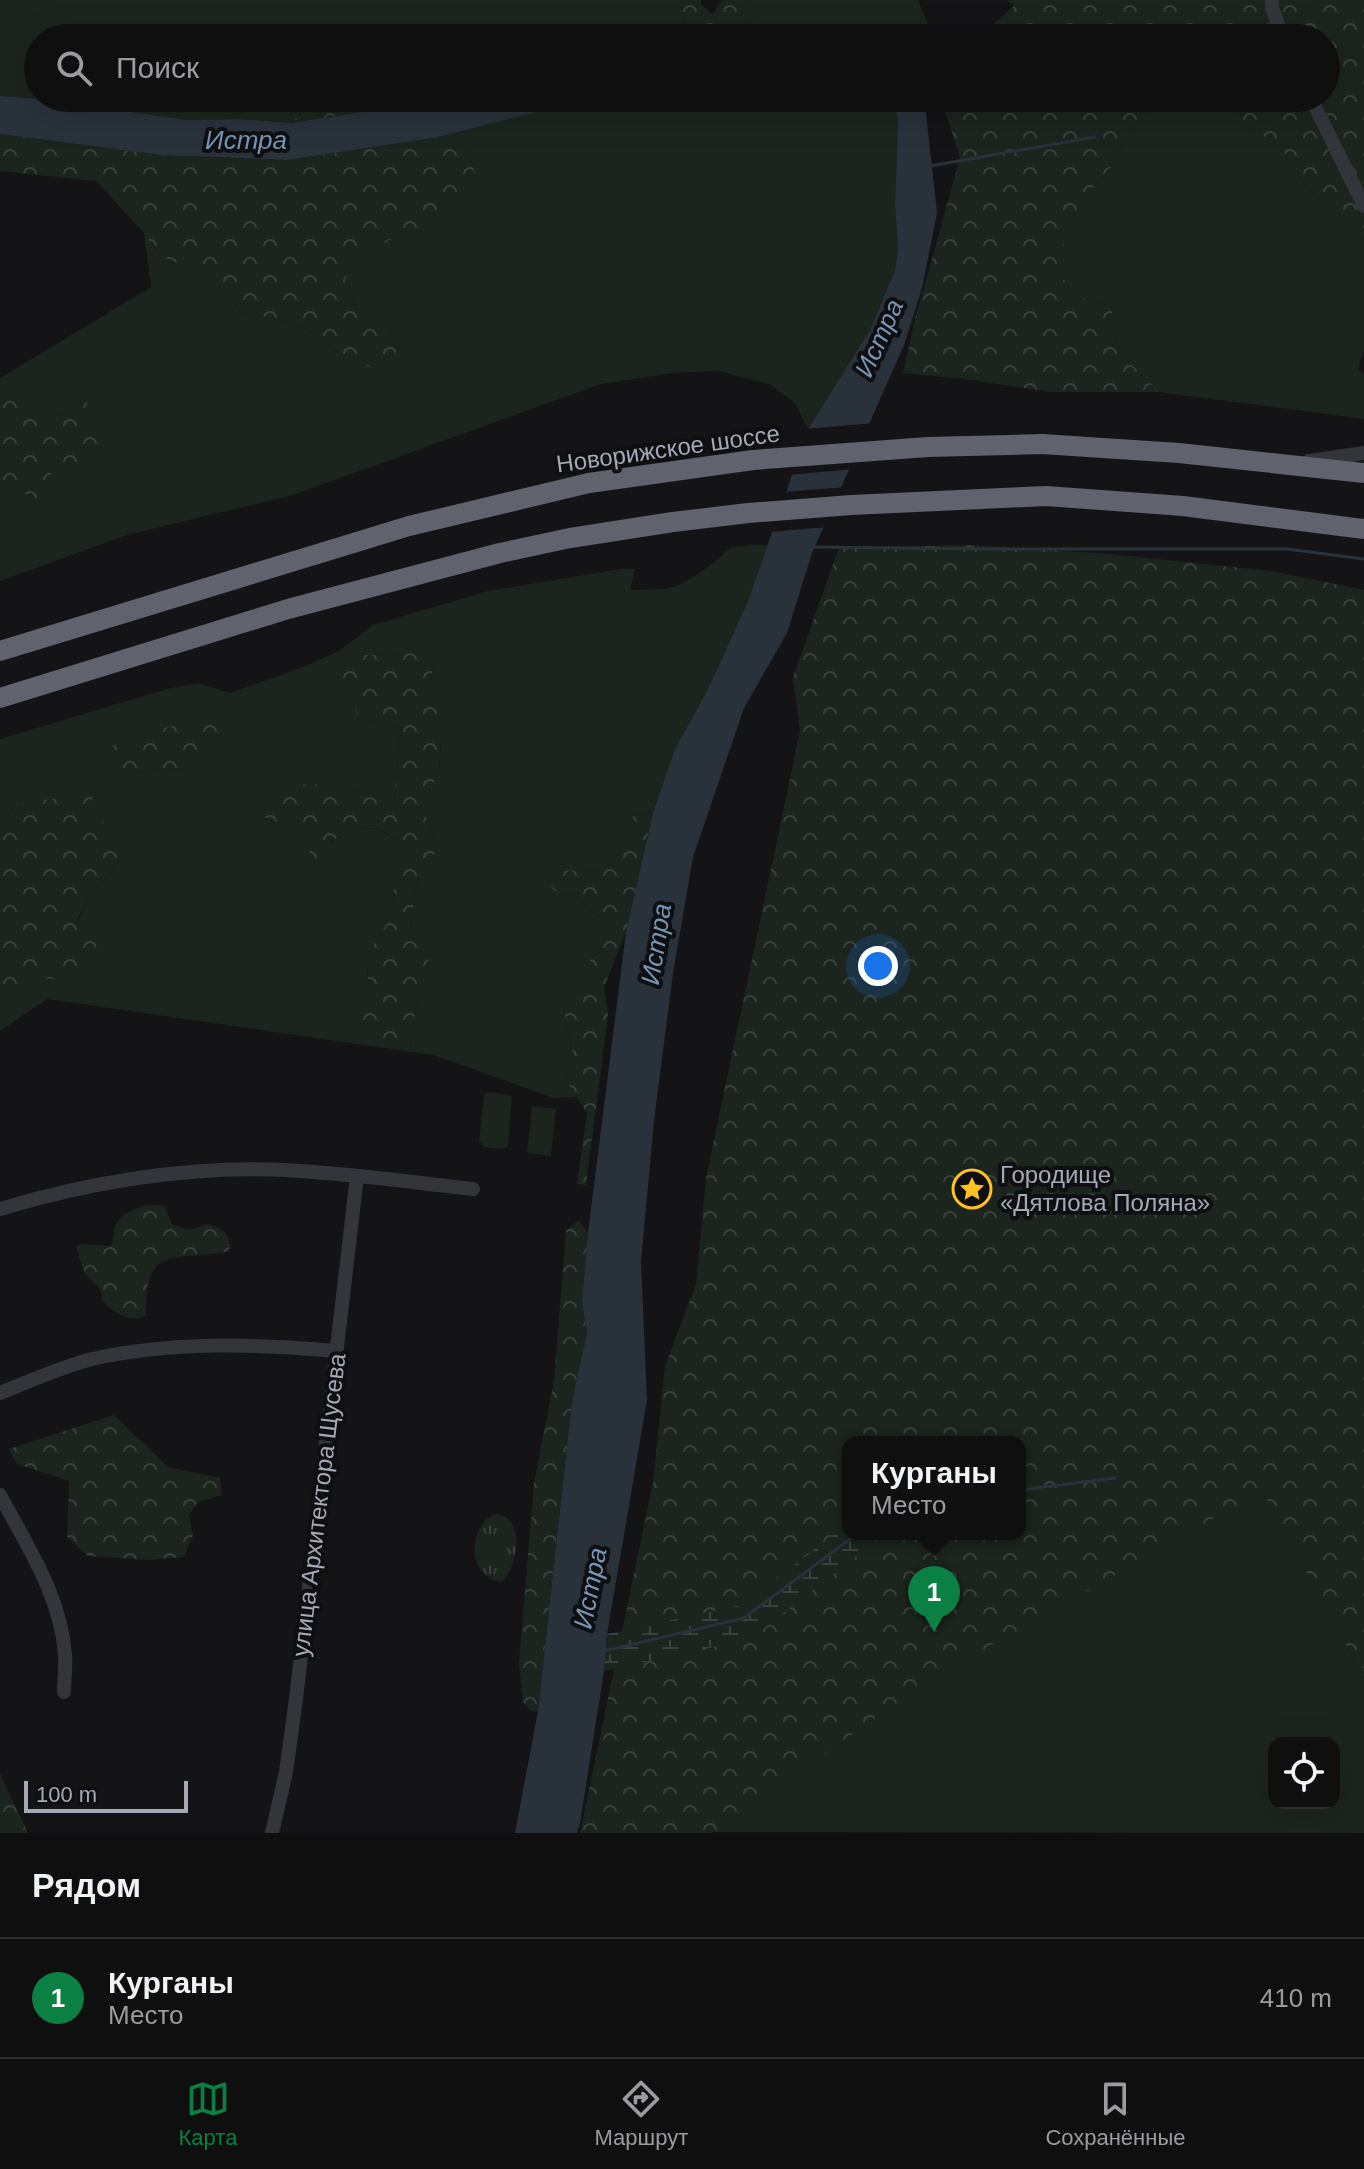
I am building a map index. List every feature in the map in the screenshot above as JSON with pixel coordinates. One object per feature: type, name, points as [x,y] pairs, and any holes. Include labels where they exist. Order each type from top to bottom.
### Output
[{"type":"highway","name":"Новорижское шоссе","points":[[0,651],[409,526],[589,483],[674,470],[753,460],[928,447],[1042,444],[1291,463],[1364,473]]},
{"type":"highway","points":[[0,698],[288,609],[486,557],[570,538],[673,522],[748,513],[1046,496],[1211,509],[1364,529]]},
{"type":"street","points":[[1272,0],[1278,24]]},
{"type":"street","points":[[1318,112],[1364,206]]},
{"type":"street","points":[[1291,463],[1364,453]]},
{"type":"street","points":[[0,1209],[96,1186],[172,1174],[282,1170],[473,1189]]},
{"type":"street","name":"улица Архитектора Щусева","points":[[272,1833],[288,1757],[357,1176]]},
{"type":"street","points":[[0,1393],[91,1359],[157,1349],[212,1344],[337,1351]]},
{"type":"street","points":[[0,1495],[46,1581],[59,1619],[65,1655],[64,1692]]},
{"type":"green space","points":[[0,0],[680,0],[687,24],[24,24],[24,98],[0,96]]},
{"type":"green space","points":[[680,0],[701,0],[701,4],[712,14],[723,0],[750,0],[755,14],[747,24],[687,24]]},
{"type":"green space","points":[[750,0],[918,0],[928,24],[747,24],[755,14]]},
{"type":"green space","points":[[1007,0],[1364,0],[1364,240],[1306,187],[1280,146],[1245,125],[1238,112],[1340,112],[1340,24],[994,24],[1014,6]]},
{"type":"green space","points":[[132,112],[302,112],[291,123],[240,119],[187,120]]},
{"type":"green space","points":[[302,112],[362,112],[291,123]]},
{"type":"green space","points":[[536,112],[896,112],[898,249],[895,270],[870,330],[808,429],[795,403],[769,384],[718,371],[673,373],[601,384],[293,495],[127,535],[0,581],[0,487],[10,483],[47,488],[51,473],[83,458],[106,430],[87,402],[47,417],[28,390],[11,389],[0,394],[0,378],[151,287],[144,233],[161,257],[193,269],[220,286],[242,313],[276,319],[308,330],[337,352],[367,367],[398,352],[386,322],[357,308],[345,279],[367,252],[427,223],[449,196],[479,182],[467,152],[439,137]]},
{"type":"green space","points":[[945,112],[1147,112],[1107,173],[1083,198],[1066,233],[1059,273],[1077,297],[1111,306],[1119,352],[1159,392],[1051,392],[903,373],[960,158]]},
{"type":"green space","points":[[1147,112],[1238,112],[1245,125],[1280,146],[1306,187],[1364,240],[1364,352],[1359,370],[1364,374],[1364,419],[1159,392],[1119,352],[1111,306],[1077,297],[1059,273],[1066,233],[1083,198],[1107,173]]},
{"type":"green space","points":[[0,134],[161,155],[287,160],[439,137],[467,152],[479,182],[449,196],[428,223],[367,252],[345,279],[357,308],[386,322],[398,352],[367,367],[337,352],[308,330],[276,319],[242,313],[220,286],[193,269],[161,257],[144,233],[96,181],[0,171]]},
{"type":"green space","points":[[11,389],[29,390],[36,405],[47,417],[64,413],[71,398],[87,402],[106,430],[90,456],[84,474],[51,473],[47,488],[38,502],[11,484],[0,487],[0,394]]},
{"type":"green space","points":[[770,545],[708,689],[675,749],[653,813],[634,816],[623,828],[618,857],[600,872],[559,870],[560,894],[580,897],[586,908],[601,918],[603,948],[581,969],[581,986],[564,1011],[573,1055],[566,1081],[576,1097],[554,1098],[433,1055],[47,999],[0,1031],[0,1003],[8,1004],[31,978],[55,979],[89,892],[110,875],[127,845],[100,817],[16,803],[0,827],[0,739],[167,689],[198,683],[230,693],[339,651],[373,625],[488,591],[620,569],[635,569],[630,590],[666,589],[682,584],[714,563],[731,547]],"holes":[[[353,651],[367,655],[427,652],[433,666],[431,682],[443,710],[439,771],[420,810],[430,823],[436,852],[418,877],[409,935],[428,956],[428,971],[417,1000],[410,1046],[355,1013],[369,987],[366,957],[391,917],[399,842],[376,829],[364,828],[343,835],[312,859],[302,831],[339,785],[394,805],[401,728],[358,719],[349,690]],[[223,746],[184,769],[109,773]]]},
{"type":"green space","points":[[969,545],[1110,554],[1271,571],[1364,590],[1364,1678],[1262,1491],[922,1685],[712,1833],[580,1833],[653,1483],[665,1366],[696,1284],[706,1178],[800,731],[793,677],[839,548]]},
{"type":"green space","points":[[353,651],[367,655],[427,652],[433,666],[431,682],[443,710],[439,771],[421,810],[430,823],[436,852],[418,877],[409,934],[428,956],[428,971],[417,1000],[410,1046],[363,1042],[355,1013],[369,987],[366,957],[391,917],[399,842],[381,831],[365,828],[331,841],[326,856],[312,859],[302,831],[261,816],[277,787],[292,784],[339,785],[394,805],[401,728],[358,719],[349,690],[334,685],[333,669],[339,656]]},
{"type":"green space","points":[[222,716],[237,720],[234,735],[223,746],[184,769],[109,773],[101,759],[121,737]]},
{"type":"green space","points":[[91,795],[100,817],[127,845],[110,875],[89,892],[76,923],[97,943],[90,967],[55,979],[31,978],[8,1004],[0,1003],[0,827],[16,803]]},
{"type":"green space","points":[[653,813],[626,932],[604,987],[608,1015],[586,1185],[577,1184],[587,1113],[566,1081],[573,1055],[564,1011],[581,986],[581,969],[603,948],[601,918],[586,908],[580,897],[560,894],[545,883],[559,870],[600,872],[618,857],[623,827],[634,816]]},
{"type":"green space","points":[[490,1092],[512,1096],[508,1146],[503,1149],[484,1147],[479,1141],[484,1097]]},
{"type":"green space","points":[[532,1106],[556,1109],[551,1156],[527,1153]]},
{"type":"green space","points":[[146,1205],[165,1207],[172,1224],[183,1228],[208,1224],[218,1228],[228,1236],[230,1245],[229,1251],[179,1257],[158,1265],[151,1275],[147,1291],[146,1315],[134,1319],[116,1313],[102,1300],[99,1288],[84,1270],[76,1247],[82,1244],[110,1246],[120,1219]]},
{"type":"green space","points":[[579,1220],[588,1233],[582,1301],[587,1333],[572,1401],[538,1711],[531,1711],[523,1702],[519,1663],[534,1483],[554,1381],[566,1231]]},
{"type":"green space","points":[[114,1415],[168,1467],[220,1478],[222,1495],[198,1502],[189,1515],[193,1535],[184,1557],[148,1560],[88,1556],[67,1537],[69,1481],[17,1464],[9,1449]]},
{"type":"green space","points":[[1262,1490],[1364,1678],[1364,1833],[711,1832],[922,1685]]},
{"type":"green space","points":[[494,1514],[504,1516],[515,1532],[515,1554],[508,1575],[502,1582],[490,1579],[482,1572],[475,1552],[479,1531]]},
{"type":"green space","points":[[842,1529],[842,1540],[877,1540],[750,1639],[604,1671],[607,1634],[742,1605]]},
{"type":"green space","points":[[0,1773],[28,1833],[0,1833]]},
{"type":"water","name":"Истра","points":[[0,96],[24,98],[24,112],[132,112],[187,120],[240,119],[291,123],[362,112],[536,112],[439,137],[287,160],[161,155],[0,134]]},
{"type":"water","name":"Истра","points":[[896,112],[926,112],[937,213],[922,288],[904,345],[812,553],[787,633],[744,708],[693,857],[673,973],[654,1121],[641,1261],[647,1400],[607,1634],[580,1823],[577,1833],[515,1833],[538,1711],[572,1401],[587,1333],[582,1301],[588,1233],[626,932],[653,813],[675,749],[708,689],[749,599],[808,429],[870,330],[895,270],[898,249],[895,203]]},
{"type":"pier","points":[[875,423],[854,469],[789,475],[804,429]]},
{"type":"pier","points":[[846,487],[828,527],[769,532],[783,492]]},
{"type":"waterway","points":[[930,166],[1095,137]]},
{"type":"waterway","points":[[812,547],[1287,549],[1364,559]]},
{"type":"waterway","points":[[1026,1489],[1115,1478]]},
{"type":"waterway","points":[[604,1651],[744,1618],[849,1540]]},
{"type":"place","name":"Городище «Дятлова Поляна»","points":[[972,1189]]},
{"type":"place","name":"Курганы","points":[[934,1632]]}]
